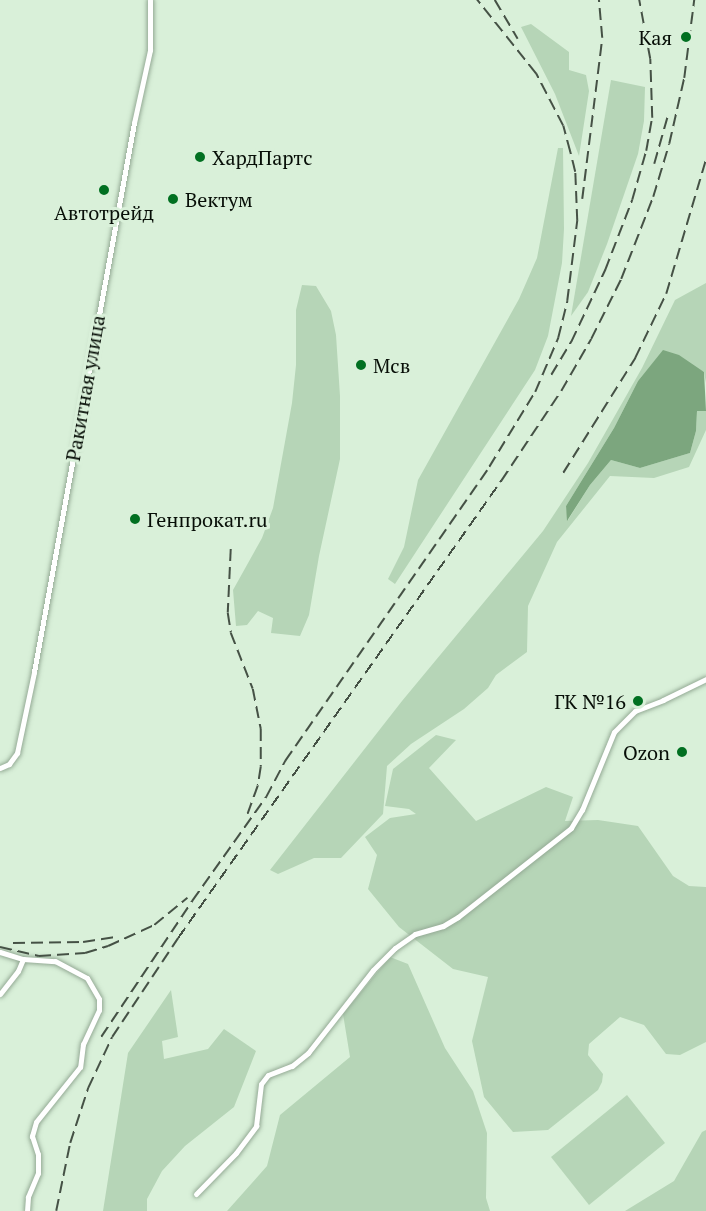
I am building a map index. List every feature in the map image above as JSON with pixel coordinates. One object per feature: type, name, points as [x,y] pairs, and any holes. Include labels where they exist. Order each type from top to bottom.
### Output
[{"type":"street","name":"Ракитная улица","points":[[0,768],[9,764],[17,753],[34,672],[127,157],[150,50],[150,0]]},
{"type":"street","points":[[196,1194],[236,1153],[256,1126],[261,1083],[268,1076],[292,1066],[308,1053],[373,970],[394,948],[415,934],[443,926],[458,917],[571,828],[582,810],[614,732],[635,711],[706,679]]},
{"type":"street","points":[[0,952],[23,960],[55,961],[87,978],[99,999],[99,1010],[83,1044],[80,1067],[36,1122],[32,1136],[38,1154],[38,1173],[28,1197],[27,1211]]},
{"type":"street","points":[[0,994],[18,971],[23,960]]},
{"type":"shaded area","points":[[531,24],[569,52],[569,70],[586,75],[589,91],[579,156],[555,94],[521,27]]},
{"type":"shaded area","points":[[611,80],[645,87],[644,121],[638,154],[607,244],[588,292],[571,316]]},
{"type":"shaded area","points":[[558,148],[563,148],[564,229],[562,263],[548,336],[535,370],[395,584],[388,579],[404,547],[418,480],[519,299],[537,258]]},
{"type":"shaded area","points":[[706,283],[706,383],[704,372],[663,351],[638,381],[614,428],[566,506],[568,520],[590,485],[611,460],[640,468],[690,453],[696,431],[697,411],[706,411],[706,430],[689,467],[654,478],[610,476],[557,542],[528,606],[527,652],[496,675],[488,688],[464,709],[411,744],[387,766],[383,814],[341,858],[314,858],[278,874],[270,870],[402,701],[543,531],[588,463],[642,368],[675,300]]},
{"type":"shaded area","points":[[302,285],[316,286],[331,311],[336,335],[340,396],[340,459],[309,615],[300,636],[271,633],[273,618],[258,611],[247,625],[236,626],[233,590],[262,538],[273,508],[292,403],[296,365],[296,310]]},
{"type":"shaded area","points":[[663,350],[679,355],[704,372],[706,411],[697,411],[696,431],[690,453],[640,468],[611,460],[590,485],[567,521],[566,506],[614,428],[638,381]]},
{"type":"shaded area","points":[[436,735],[456,740],[429,768],[476,821],[546,787],[573,797],[565,821],[598,820],[638,826],[673,876],[689,886],[706,887],[706,1042],[680,1055],[666,1054],[644,1025],[620,1017],[589,1044],[588,1055],[603,1074],[598,1090],[548,1130],[513,1132],[484,1097],[472,1041],[488,977],[453,969],[399,927],[368,889],[377,855],[365,837],[390,818],[416,814],[409,809],[385,806],[393,769]]},
{"type":"shaded area","points":[[390,957],[408,964],[445,1048],[473,1091],[487,1133],[486,1198],[490,1211],[227,1211],[267,1166],[280,1115],[350,1057],[343,1014]]},
{"type":"shaded area","points":[[171,990],[178,1037],[162,1041],[164,1059],[208,1049],[224,1029],[256,1051],[234,1107],[185,1146],[162,1171],[147,1199],[147,1211],[103,1211],[128,1053]]},
{"type":"shaded area","points":[[627,1095],[665,1143],[589,1205],[551,1157]]},
{"type":"shaded area","points":[[706,1130],[706,1211],[625,1211],[674,1181],[702,1132]]},
{"type":"railway","points":[[101,1037],[192,901],[266,797],[285,761],[489,467],[535,392],[558,338],[567,301],[577,221],[575,172],[563,126],[536,74],[477,0]]},
{"type":"railway","points":[[495,0],[518,39]]},
{"type":"railway","points":[[582,199],[602,38],[599,0]]},
{"type":"railway","points":[[551,375],[571,342],[605,270],[632,200],[646,151],[652,118],[650,59],[639,0]]},
{"type":"railway","points":[[56,1211],[70,1143],[88,1088],[112,1037],[178,938],[501,481],[561,391],[591,339],[621,279],[653,197],[669,144],[684,78],[694,0]]},
{"type":"railway","points":[[654,164],[667,118]]},
{"type":"railway","points":[[563,473],[635,358],[666,294],[706,159]]},
{"type":"railway","points":[[231,549],[228,613],[231,633],[253,689],[261,729],[261,767],[258,786],[248,814]]},
{"type":"railway","points":[[0,947],[39,956],[85,953],[108,946],[154,925],[187,898]]},
{"type":"railway","points":[[13,943],[83,942],[114,937]]},
{"type":"place","name":"Кая","points":[[686,37]]},
{"type":"place","name":"ХардПартс","points":[[200,157]]},
{"type":"place","name":"Автотрейд","points":[[104,190]]},
{"type":"place","name":"Вектум","points":[[173,199]]},
{"type":"place","name":"Мсв","points":[[361,365]]},
{"type":"place","name":"Генпрокат.ru","points":[[135,519]]},
{"type":"place","name":"ГК №16","points":[[638,701]]},
{"type":"place","name":"Ozon","points":[[682,752]]}]
